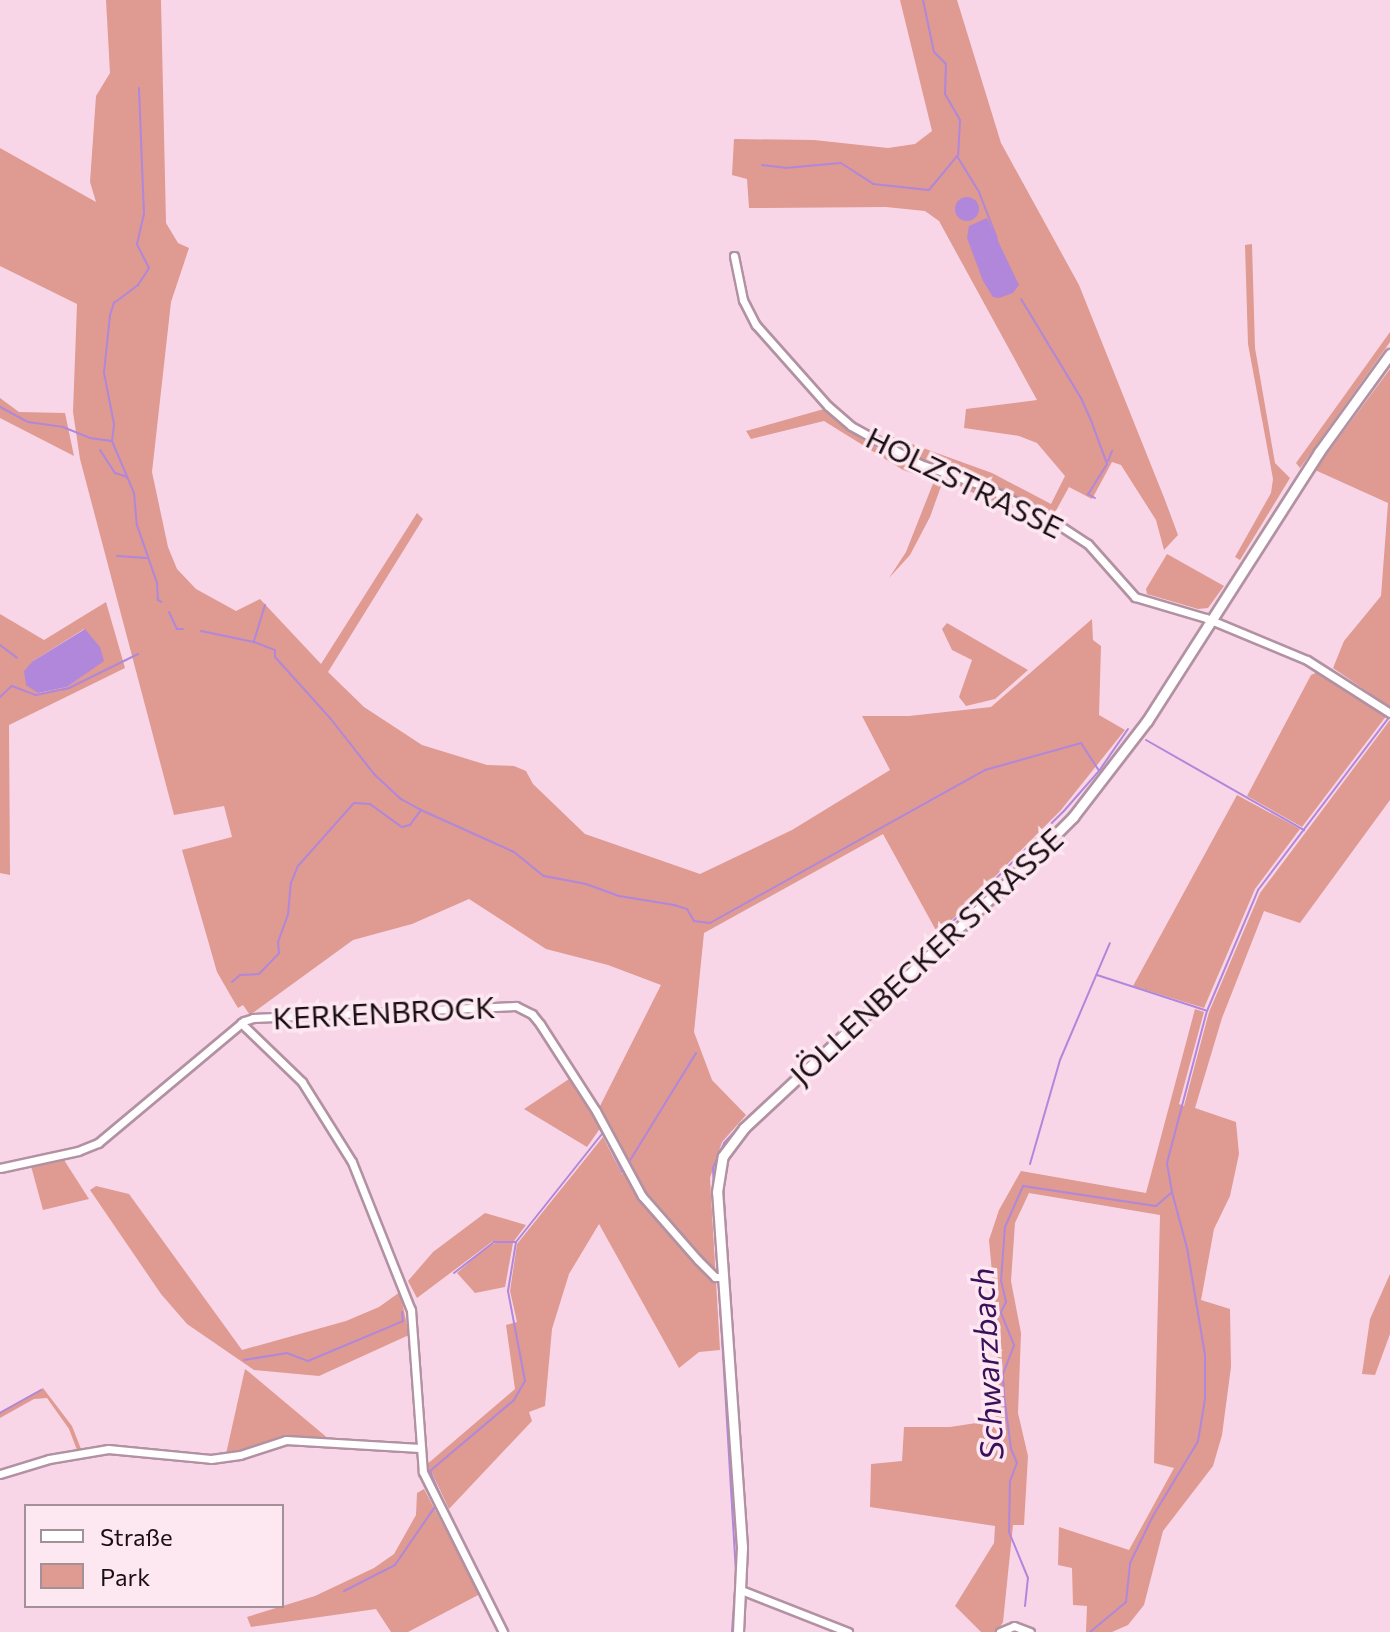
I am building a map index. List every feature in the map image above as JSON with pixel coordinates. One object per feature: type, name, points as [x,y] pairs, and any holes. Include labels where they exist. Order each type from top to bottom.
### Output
[{"type":"street","name":"HOLZSTRASSE","points":[[734,256],[743,300],[756,325],[828,406],[851,426],[920,464],[981,485],[1045,516],[1088,544],[1135,597],[1158,601],[1213,621],[1325,669],[1390,713]]},
{"type":"street","name":"JÖLLENBECKER STRASSE","points":[[738,1632],[742,1547],[717,1192],[719,1169],[728,1146],[1073,817],[1147,721],[1319,452],[1390,354]]},
{"type":"street","name":"KERKENBROCK","points":[[0,1168],[78,1151],[98,1143],[241,1023],[253,1018],[494,1007],[524,1009],[540,1024],[572,1071],[642,1196],[715,1277],[724,1277]]},
{"type":"street","name":"KERKENBROCK","points":[[241,1023],[302,1082],[352,1162],[411,1310],[420,1448],[426,1483],[503,1632]]},
{"type":"street","points":[[0,1474],[49,1459],[108,1449],[211,1459],[240,1455],[286,1440],[420,1448]]},
{"type":"street","points":[[741,1590],[848,1632]]},
{"type":"street","points":[[1000,1632],[1014,1626],[1030,1632]]},
{"type":"green space","points":[[106,0],[161,0],[166,223],[178,243],[189,248],[171,302],[152,472],[168,547],[177,569],[196,589],[236,611],[260,599],[321,664],[417,513],[423,519],[328,672],[364,707],[422,745],[487,765],[514,766],[526,771],[533,784],[585,834],[700,874],[792,830],[890,770],[862,716],[909,716],[991,707],[1092,619],[1093,640],[1101,646],[1099,715],[1125,730],[1061,810],[938,934],[883,834],[704,933],[694,1032],[712,1080],[746,1115],[722,1142],[710,1178],[720,1350],[699,1352],[679,1368],[599,1224],[569,1274],[552,1329],[545,1406],[529,1412],[532,1421],[449,1509],[432,1473],[427,1476],[425,1466],[515,1389],[506,1325],[517,1322],[510,1291],[517,1244],[603,1137],[622,1174],[628,1167],[599,1108],[661,985],[608,965],[546,949],[469,899],[412,924],[353,940],[250,1015],[243,1005],[238,1008],[217,972],[182,850],[232,837],[224,806],[174,815],[80,459],[73,412],[77,304],[0,266],[0,148],[96,202],[90,182],[96,96],[110,73]]},
{"type":"green space","points":[[900,0],[957,0],[1001,143],[1079,285],[1165,500],[1178,535],[1164,550],[1156,520],[1121,465],[1112,462],[1092,499],[1069,487],[1053,516],[1011,496],[1003,508],[944,478],[930,517],[910,555],[889,578],[906,552],[934,481],[903,470],[824,421],[751,439],[746,431],[824,409],[877,448],[887,435],[992,473],[1051,504],[1065,476],[1037,443],[1019,436],[964,428],[966,409],[1037,400],[939,221],[925,211],[886,207],[749,208],[747,179],[732,175],[734,139],[814,140],[888,148],[915,144],[932,131]]},
{"type":"green space","points":[[1252,244],[1255,348],[1275,463],[1290,478],[1240,560],[1235,557],[1271,493],[1273,479],[1248,344],[1245,245]]},
{"type":"green space","points":[[1390,332],[1390,342],[1300,468],[1296,463]]},
{"type":"green space","points":[[1390,369],[1390,707],[1333,668],[1344,641],[1381,596],[1388,503],[1315,470]]},
{"type":"green space","points":[[0,398],[19,412],[65,413],[74,456],[0,418]]},
{"type":"green space","points":[[1167,554],[1224,586],[1208,608],[1198,609],[1147,594],[1146,589]]},
{"type":"green space","points":[[106,602],[125,668],[9,725],[10,875],[0,873],[0,614],[44,640]],"holes":[[[84,629],[85,674],[67,687],[38,693],[33,661]]]},
{"type":"green space","points":[[947,623],[1028,670],[995,699],[966,706],[959,697],[972,660],[952,650],[942,629]]},
{"type":"green space","points":[[1320,671],[1387,715],[1302,827],[1247,796],[1311,675]]},
{"type":"green space","points":[[1390,720],[1390,800],[1300,923],[1264,911],[1222,1018],[1195,1108],[1236,1122],[1239,1154],[1230,1196],[1214,1229],[1201,1300],[1230,1309],[1231,1367],[1222,1435],[1213,1466],[1163,1531],[1144,1605],[1128,1625],[1112,1632],[1086,1632],[1087,1606],[1073,1605],[1072,1568],[1058,1565],[1059,1527],[1129,1550],[1174,1468],[1154,1463],[1160,1215],[1029,1193],[1015,1223],[1011,1281],[1021,1333],[1018,1413],[1028,1456],[1024,1525],[1013,1525],[1003,1622],[997,1632],[981,1632],[955,1606],[994,1543],[995,1526],[870,1507],[871,1464],[902,1461],[904,1427],[950,1427],[996,1420],[998,1338],[989,1240],[999,1210],[1021,1171],[1146,1193],[1195,1009],[1204,1012],[1179,1104],[1184,1106],[1209,1012],[1260,893]]},
{"type":"green space","points":[[1237,795],[1300,829],[1255,889],[1204,1008],[1133,986]]},
{"type":"green space","points":[[572,1077],[601,1127],[587,1147],[524,1109]]},
{"type":"green space","points":[[64,1160],[89,1199],[43,1210],[31,1166]]},
{"type":"green space","points":[[96,1186],[129,1194],[242,1350],[346,1321],[379,1307],[400,1292],[409,1335],[319,1376],[254,1370],[187,1324],[161,1294],[90,1190]]},
{"type":"green space","points":[[485,1213],[526,1225],[514,1241],[493,1241],[417,1298],[408,1281],[433,1252]]},
{"type":"green space","points":[[503,1240],[513,1243],[505,1287],[475,1293],[457,1273],[488,1246]]},
{"type":"green space","points":[[1390,1274],[1390,1334],[1375,1375],[1362,1374],[1370,1319]]},
{"type":"green space","points":[[245,1369],[330,1440],[285,1437],[226,1454]]},
{"type":"green space","points":[[43,1388],[72,1426],[81,1449],[77,1450],[69,1429],[47,1398],[34,1399],[0,1418],[0,1412]]},
{"type":"green space","points":[[424,1489],[480,1594],[408,1632],[391,1632],[376,1609],[251,1627],[247,1617],[315,1596],[374,1568],[394,1554],[416,1515],[417,1493]]},
{"type":"shaded area","points":[[967,197],[978,204],[979,209],[972,220],[967,221],[956,214],[955,209],[962,198]]},
{"type":"shaded area","points":[[987,218],[1019,285],[1013,293],[999,298],[993,297],[983,281],[967,238],[969,226]]},
{"type":"shaded area","points":[[85,629],[100,647],[104,661],[67,687],[38,693],[26,685],[24,671],[33,661]]},
{"type":"waterway","points":[[923,0],[934,52],[946,64],[945,94],[960,120],[958,155]]},
{"type":"waterway","points":[[112,441],[114,424],[104,373],[110,315],[114,303],[138,285],[149,268],[137,244],[144,214],[139,88]]},
{"type":"waterway","points":[[762,165],[785,168],[841,163],[873,184],[929,190],[957,156],[979,192],[997,239]]},
{"type":"waterway","points":[[1021,299],[1081,398],[1092,423],[1107,464],[1088,494],[1095,498]]},
{"type":"waterway","points":[[0,407],[28,422],[63,427],[90,438],[112,441],[134,493],[137,525],[157,583],[158,600],[162,602]]},
{"type":"waterway","points":[[100,450],[115,473],[127,477]]},
{"type":"waterway","points":[[1108,461],[1112,451]]},
{"type":"waterway","points":[[117,556],[147,558]]},
{"type":"waterway","points":[[265,605],[254,642],[275,650],[275,657],[330,718],[374,774],[401,799],[421,810]]},
{"type":"waterway","points":[[169,612],[177,629],[183,629]]},
{"type":"waterway","points":[[201,631],[254,642]]},
{"type":"waterway","points":[[0,645],[17,658]]},
{"type":"waterway","points":[[0,697],[12,686],[36,695],[69,688],[138,654]]},
{"type":"waterway","name":"Schwarzbach","points":[[1025,1606],[1028,1578],[1009,1532],[1010,1481],[1017,1463],[1011,1449],[1004,1395],[1003,1374],[1014,1345],[1001,1312],[1006,1302],[1001,1281],[1005,1227],[1023,1186],[1156,1206],[1172,1192],[1167,1163],[1207,1011],[1258,890],[1390,716]]},
{"type":"waterway","points":[[232,982],[240,975],[259,974],[279,953],[278,942],[288,915],[291,883],[298,866],[354,803],[370,804],[402,827],[410,825],[421,810],[514,852],[544,876],[586,884],[619,896],[674,905],[687,909],[694,921],[710,923],[985,770],[1081,743],[1099,771],[1128,729]]},
{"type":"waterway","points":[[1146,740],[1304,830]]},
{"type":"waterway","points":[[937,937],[1063,812],[1098,772]]},
{"type":"waterway","points":[[767,1115],[977,922]]},
{"type":"waterway","points":[[1030,1164],[1060,1060],[1110,943]]},
{"type":"waterway","points":[[1097,975],[1205,1010]]},
{"type":"waterway","points":[[629,1162],[696,1053]]},
{"type":"waterway","points":[[717,1264],[713,1168],[724,1143],[748,1117]]},
{"type":"waterway","points":[[740,1141],[755,1126]]},
{"type":"waterway","points":[[441,1497],[430,1471],[514,1400],[525,1381],[508,1291],[516,1242],[602,1134]]},
{"type":"waterway","points":[[609,1145],[622,1172]]},
{"type":"waterway","points":[[726,1165],[731,1153]]},
{"type":"waterway","points":[[723,1183],[740,1446]]},
{"type":"waterway","points":[[1090,1632],[1126,1602],[1130,1563],[1153,1516],[1198,1441],[1205,1399],[1205,1355],[1187,1248],[1172,1192]]},
{"type":"waterway","points":[[454,1273],[494,1242],[516,1242]]},
{"type":"waterway","points":[[719,1287],[736,1575]]},
{"type":"waterway","points":[[244,1360],[287,1353],[308,1361],[403,1321],[402,1312]]},
{"type":"waterway","points":[[0,1413],[41,1390]]},
{"type":"waterway","points":[[741,1454],[747,1542]]},
{"type":"waterway","points":[[344,1591],[395,1565],[434,1508]]},
{"type":"waterway","points":[[732,1632],[735,1593]]},
{"type":"waterway","points":[[743,1632],[744,1611]]}]
